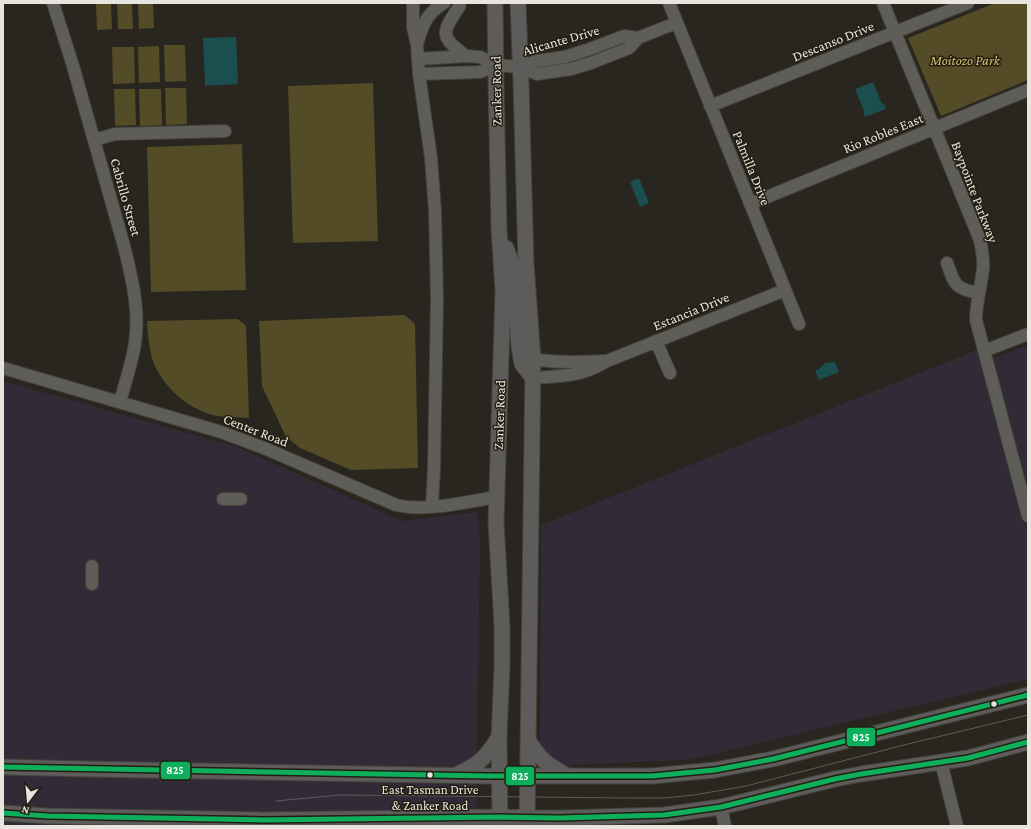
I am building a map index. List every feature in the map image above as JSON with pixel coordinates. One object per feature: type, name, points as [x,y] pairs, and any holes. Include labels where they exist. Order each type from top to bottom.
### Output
[{"type":"main road","name":"Zanker Road","points":[[495,3],[499,230],[502,268],[502,317],[496,498],[502,626],[499,737],[500,821]]},
{"type":"main road","name":"Zanker Road","points":[[518,3],[526,263],[533,359],[527,821]]},
{"type":"main road","points":[[499,230],[513,267],[519,346],[522,364],[533,378]]},
{"type":"main road","points":[[3,767],[87,770],[455,776],[652,776],[688,773],[745,765],[799,754],[1028,695]]},
{"type":"main road","points":[[455,776],[471,768],[483,759],[499,737]]},
{"type":"main road","points":[[528,740],[542,760],[567,776]]},
{"type":"main road","points":[[3,813],[48,816],[263,820],[452,817],[500,821],[556,822],[664,816],[721,807],[835,779],[980,755],[1028,742]]},
{"type":"main road","points":[[452,817],[465,826]]},
{"type":"street","points":[[412,3],[413,27],[417,45],[419,74],[431,158],[435,211],[437,299],[432,506]]},
{"type":"street","points":[[417,45],[426,17],[444,3]]},
{"type":"street","points":[[460,3],[446,27],[445,34],[448,41],[466,56]]},
{"type":"street","name":"Palmilla Drive","points":[[669,3],[799,324]]},
{"type":"street","name":"Baypointe Parkway","points":[[883,3],[980,240],[983,268],[976,306],[976,320],[1028,516]]},
{"type":"street","name":"Descanso Drive","points":[[710,106],[968,3]]},
{"type":"street","name":"Cabrillo Street","points":[[57,6],[132,277],[137,321],[135,343],[120,402]]},
{"type":"street","name":"Alicante Drive","points":[[520,67],[537,61],[587,50],[624,36],[638,38],[676,23]]},
{"type":"street","points":[[418,59],[466,56],[480,57],[496,65],[520,67]]},
{"type":"street","points":[[419,74],[480,72],[496,65]]},
{"type":"street","name":"Rio Robles East","points":[[750,204],[1028,90]]},
{"type":"street","points":[[94,140],[115,134],[225,131]]},
{"type":"street","points":[[946,263],[954,282],[959,288],[978,293]]},
{"type":"street","name":"Estancia Drive","points":[[533,378],[574,375],[594,369],[607,361],[785,290]]},
{"type":"street","points":[[984,351],[1028,334]]},
{"type":"street","points":[[656,341],[670,373]]},
{"type":"street","name":"Estancia Drive","points":[[533,359],[547,362],[607,361]]},
{"type":"street","name":"Center Road","points":[[3,368],[244,440],[396,506],[413,508],[496,498]]},
{"type":"street","points":[[223,499],[240,499]]},
{"type":"street","points":[[92,566],[92,584]]},
{"type":"street","points":[[941,762],[957,826]]},
{"type":"street","points":[[721,807],[725,826]]},
{"type":"shaded area","points":[[1028,345],[1028,679],[688,760],[540,766],[541,525],[975,351],[997,357]]},
{"type":"shaded area","points":[[3,381],[237,447],[402,521],[477,512],[480,539],[476,826],[3,826]]},
{"type":"green space","points":[[96,3],[111,3],[112,29],[97,30]]},
{"type":"green space","points":[[117,3],[132,3],[133,29],[118,29]]},
{"type":"green space","points":[[138,3],[153,3],[154,28],[139,29]]},
{"type":"green space","name":"Moitozo Park","points":[[995,3],[1028,3],[1028,80],[941,116],[908,38]]},
{"type":"green space","points":[[164,45],[185,45],[186,81],[165,82]]},
{"type":"green space","points":[[159,46],[160,82],[139,83],[138,47]]},
{"type":"green space","points":[[112,47],[134,47],[135,83],[113,84]]},
{"type":"green space","points":[[373,83],[378,241],[293,243],[288,86]]},
{"type":"green space","points":[[165,88],[186,88],[187,124],[166,125]]},
{"type":"green space","points":[[114,89],[135,89],[136,125],[115,126]]},
{"type":"green space","points":[[139,89],[161,89],[162,125],[140,126]]},
{"type":"green space","points":[[242,144],[246,290],[151,292],[147,147]]},
{"type":"green space","points":[[405,315],[415,324],[418,468],[351,470],[300,448],[286,437],[262,386],[259,321]]},
{"type":"green space","points":[[238,319],[246,326],[249,418],[222,417],[198,410],[189,405],[166,384],[160,375],[151,355],[148,338],[147,321]]},
{"type":"water","points":[[236,37],[238,84],[205,86],[203,38]]},
{"type":"water","points":[[873,82],[882,104],[884,103],[886,109],[865,117],[855,89]]},
{"type":"water","points":[[639,178],[649,203],[640,207],[630,182]]},
{"type":"water","points":[[835,362],[839,372],[819,380],[815,370],[819,369],[825,363]]},
{"type":"tram line","points":[[276,801],[340,795],[626,798],[665,798],[694,795],[746,786],[1028,715]]},
{"type":"transit line","name":"825","points":[[3,767],[488,776],[652,776],[715,770],[773,759],[1028,695]]},
{"type":"transit line","name":"825","points":[[3,813],[48,816],[263,820],[500,817],[560,818],[664,815],[721,807],[861,774],[968,758],[1028,742]]},
{"type":"place","name":"East Tasman Drive & Zanker Road","points":[[430,775]]}]
